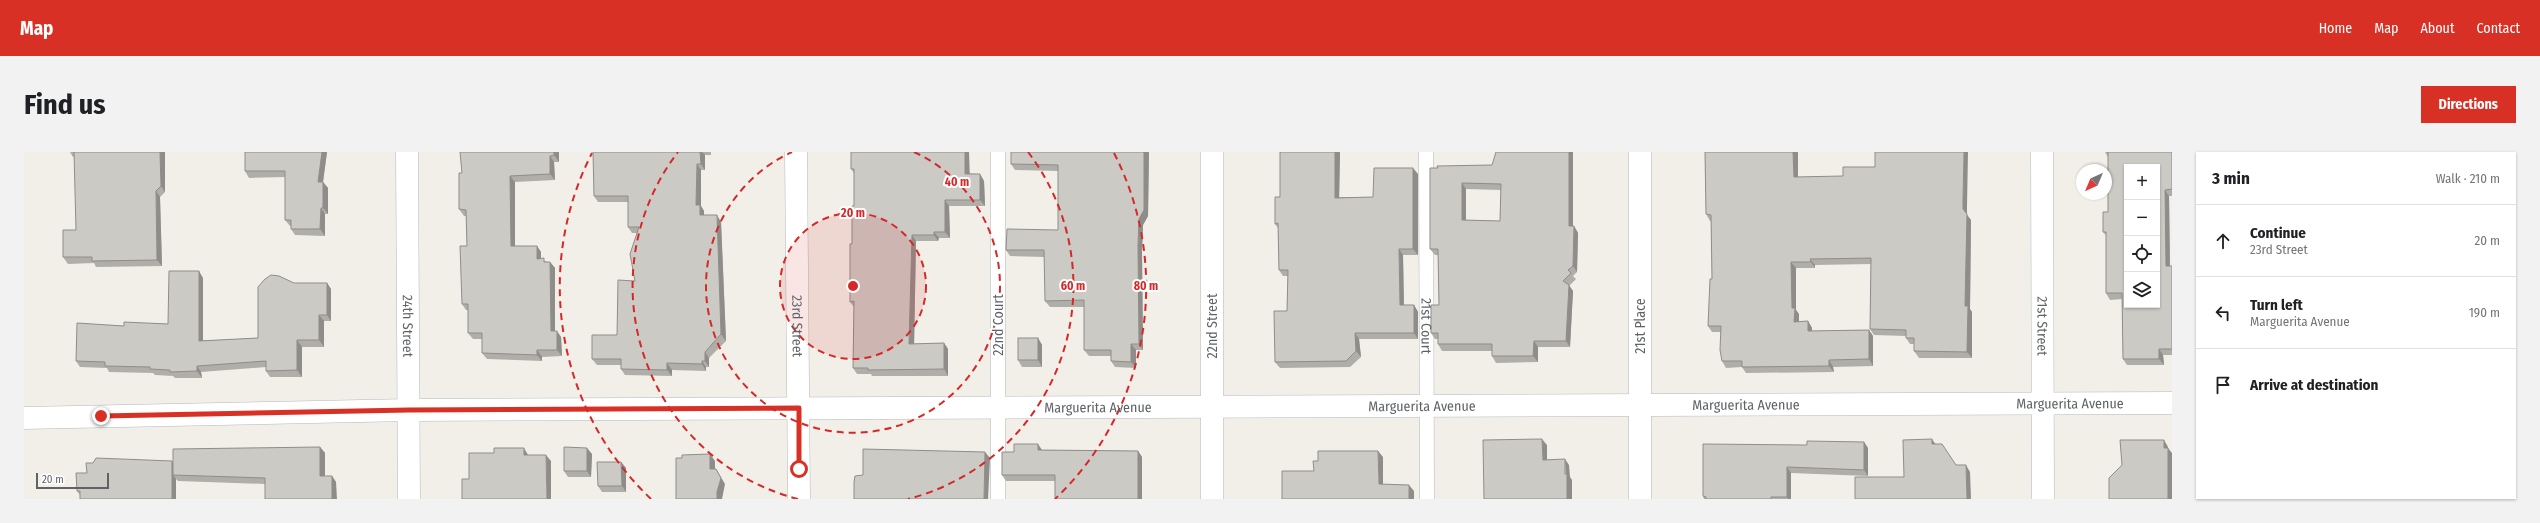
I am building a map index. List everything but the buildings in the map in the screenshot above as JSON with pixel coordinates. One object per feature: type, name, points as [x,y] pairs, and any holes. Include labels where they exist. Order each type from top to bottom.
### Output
[{"type":"street","name":"24th Street","points":[[407,152],[409,410],[408,499]]},
{"type":"street","name":"23rd Street","points":[[796,152],[799,499]]},
{"type":"street","name":"22nd Street","points":[[1212,152],[1212,499]]},
{"type":"street","name":"21st Place","points":[[1640,152],[1640,499]]},
{"type":"street","name":"21st Street","points":[[2042,152],[2043,499]]},
{"type":"street","name":"Marguerita Avenue","points":[[24,418],[409,410],[2172,403]]},
{"type":"lane","name":"22nd Court","points":[[998,152],[998,499]]},
{"type":"lane","name":"21st Court","points":[[1426,152],[1427,499]]},
{"type":"route","points":[[101,416],[409,410],[799,408],[799,469]]}]
